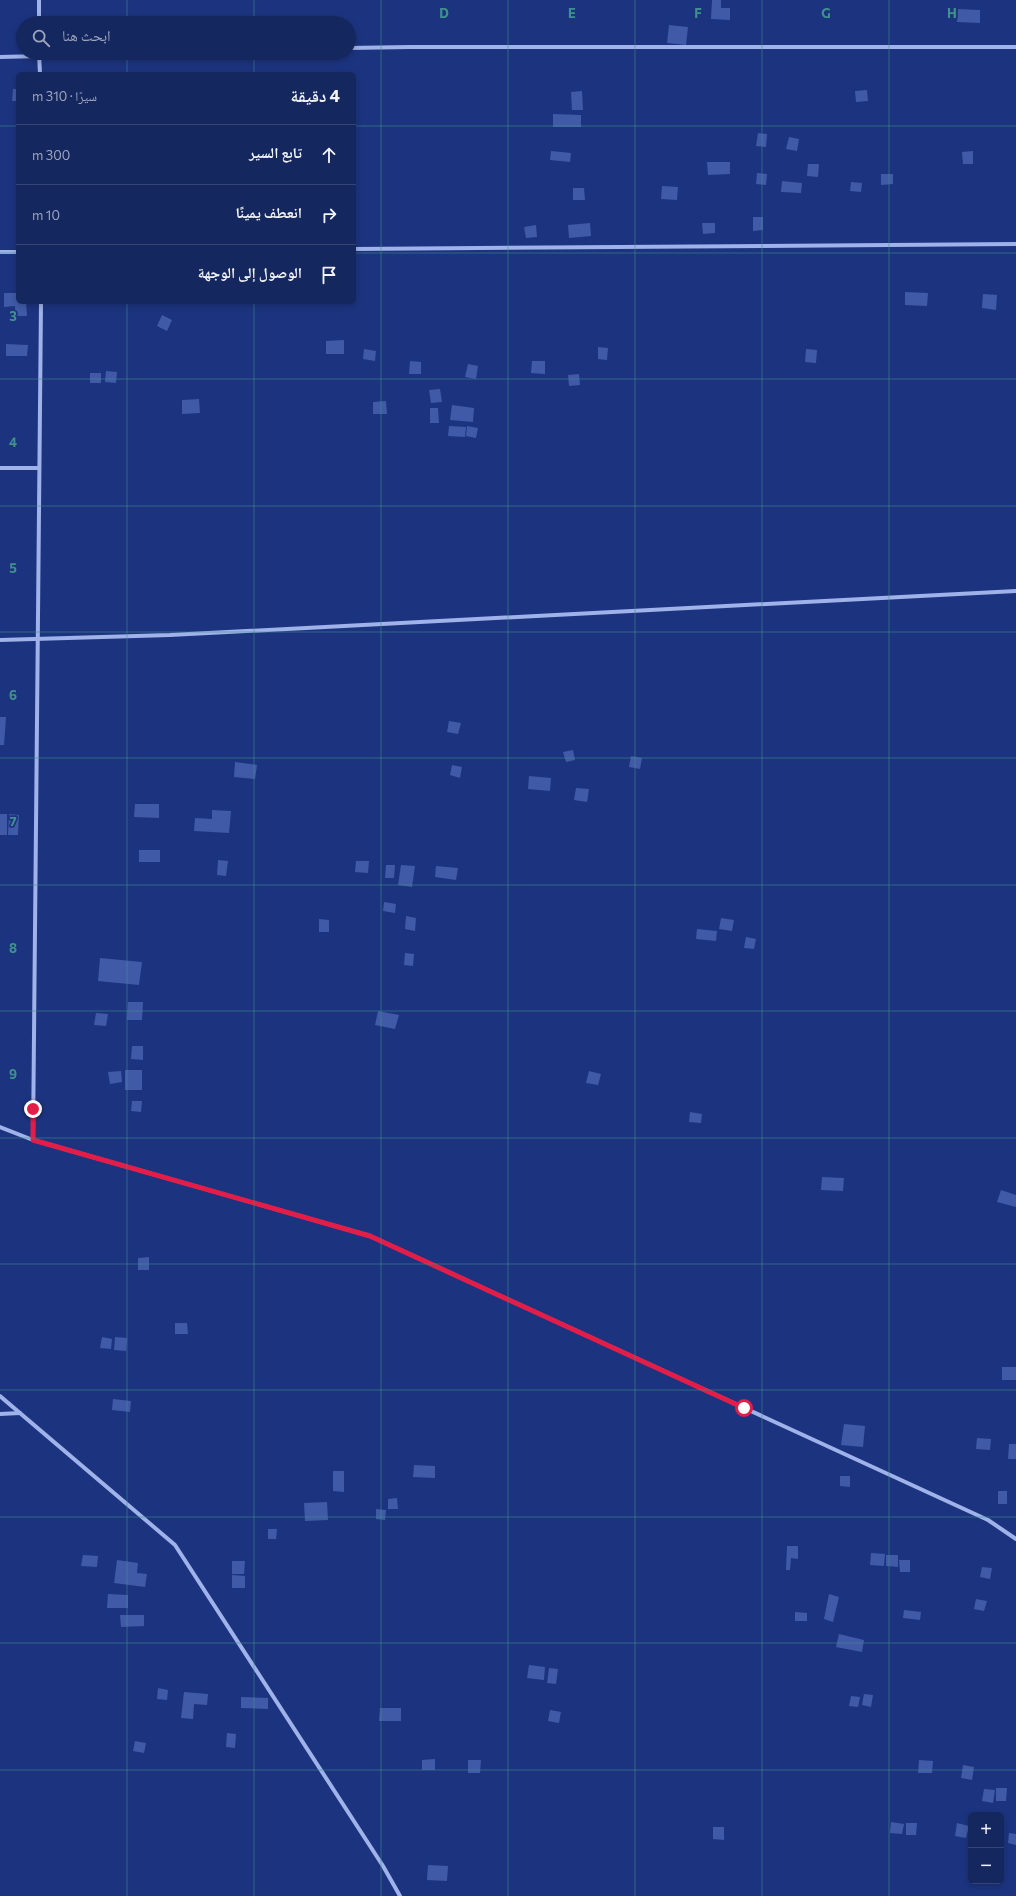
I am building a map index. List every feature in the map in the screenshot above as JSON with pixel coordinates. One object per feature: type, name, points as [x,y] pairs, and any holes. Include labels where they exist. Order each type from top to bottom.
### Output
[{"type":"street","points":[[39,0],[40,16]]},
{"type":"street","points":[[356,48],[1016,46]]},
{"type":"street","points":[[0,57],[16,56]]},
{"type":"street","points":[[40,60],[40,72]]},
{"type":"street","points":[[356,249],[1016,244]]},
{"type":"street","points":[[0,252],[16,252]]},
{"type":"street","points":[[33,1140],[41,304]]},
{"type":"street","points":[[0,468],[39,468]]},
{"type":"street","points":[[0,640],[170,635],[1016,591]]},
{"type":"street","points":[[0,1127],[33,1140],[370,1236],[988,1520],[1016,1539]]},
{"type":"street","points":[[0,1396],[175,1545],[400,1896]]},
{"type":"street","points":[[0,1414],[20,1413]]},
{"type":"building","points":[[712,0],[721,0],[721,8],[730,8],[730,20],[711,19]]},
{"type":"building","points":[[958,9],[980,10],[980,23],[957,22]]},
{"type":"building","points":[[669,25],[688,27],[686,45],[667,43]]},
{"type":"building","points":[[13,89],[16,89],[16,101],[12,101]]},
{"type":"building","points":[[867,90],[868,101],[856,102],[855,91]]},
{"type":"building","points":[[582,91],[583,110],[572,110],[571,92]]},
{"type":"building","points":[[553,114],[581,115],[581,127],[553,127]]},
{"type":"building","points":[[758,133],[767,134],[766,147],[756,146]]},
{"type":"building","points":[[789,137],[799,139],[797,151],[786,149]]},
{"type":"building","points":[[551,151],[571,153],[570,162],[550,160]]},
{"type":"building","points":[[973,151],[973,164],[963,164],[962,152]]},
{"type":"building","points":[[707,162],[730,162],[730,174],[708,175]]},
{"type":"building","points":[[808,164],[819,164],[818,177],[807,176]]},
{"type":"building","points":[[757,173],[767,174],[766,185],[756,184]]},
{"type":"building","points":[[881,174],[893,174],[893,184],[881,185]]},
{"type":"building","points":[[782,181],[802,183],[801,193],[781,192]]},
{"type":"building","points":[[851,182],[862,183],[861,192],[850,191]]},
{"type":"building","points":[[662,186],[678,187],[677,200],[661,199]]},
{"type":"building","points":[[573,188],[584,188],[585,200],[573,200]]},
{"type":"building","points":[[753,217],[763,217],[763,230],[753,231]]},
{"type":"building","points":[[590,223],[591,236],[569,238],[568,225]]},
{"type":"building","points":[[702,223],[715,223],[715,233],[703,234]]},
{"type":"building","points":[[536,225],[537,237],[526,238],[524,227]]},
{"type":"building","points":[[905,292],[928,293],[927,306],[905,305]]},
{"type":"building","points":[[4,293],[16,293],[16,304],[26,304],[27,316],[15,316],[15,306],[4,307]]},
{"type":"building","points":[[983,294],[997,295],[996,310],[982,308]]},
{"type":"building","points":[[162,315],[172,320],[167,331],[157,326]]},
{"type":"building","points":[[344,340],[344,354],[326,354],[326,341]]},
{"type":"building","points":[[6,344],[28,345],[27,356],[6,356]]},
{"type":"building","points":[[598,347],[608,348],[607,360],[598,359]]},
{"type":"building","points":[[364,349],[376,351],[375,361],[363,359]]},
{"type":"building","points":[[806,349],[817,350],[816,363],[805,362]]},
{"type":"building","points":[[410,361],[421,362],[421,374],[409,374]]},
{"type":"building","points":[[532,361],[545,361],[545,374],[531,373]]},
{"type":"building","points":[[468,364],[478,366],[476,379],[465,377]]},
{"type":"building","points":[[106,371],[117,372],[116,383],[105,382]]},
{"type":"building","points":[[90,373],[101,373],[101,383],[90,383]]},
{"type":"building","points":[[579,374],[580,385],[569,386],[568,375]]},
{"type":"building","points":[[440,389],[442,402],[431,403],[429,390]]},
{"type":"building","points":[[199,399],[200,413],[182,414],[182,400]]},
{"type":"building","points":[[386,401],[387,414],[373,414],[373,402]]},
{"type":"building","points":[[452,405],[474,408],[473,422],[450,420]]},
{"type":"building","points":[[430,408],[438,408],[439,423],[430,423]]},
{"type":"building","points":[[449,426],[466,427],[465,437],[448,436]]},
{"type":"building","points":[[467,426],[478,428],[476,438],[466,436]]},
{"type":"building","points":[[0,717],[6,717],[4,745],[0,745]]},
{"type":"building","points":[[449,721],[461,723],[458,734],[447,732]]},
{"type":"building","points":[[573,750],[575,760],[566,762],[563,752]]},
{"type":"building","points":[[631,756],[642,758],[640,769],[629,767]]},
{"type":"building","points":[[235,762],[257,765],[255,779],[234,777]]},
{"type":"building","points":[[452,765],[462,767],[460,778],[450,775]]},
{"type":"building","points":[[529,776],[551,778],[550,791],[528,789]]},
{"type":"building","points":[[576,788],[589,789],[587,802],[574,800]]},
{"type":"building","points":[[135,804],[159,804],[159,818],[134,817]]},
{"type":"building","points":[[212,810],[231,811],[229,833],[194,831],[195,818],[212,819]]},
{"type":"building","points":[[0,814],[7,814],[7,835],[0,835]]},
{"type":"building","points":[[9,814],[19,815],[18,835],[8,835]]},
{"type":"building","points":[[139,850],[160,850],[160,862],[139,862]]},
{"type":"building","points":[[218,860],[228,861],[226,876],[217,875]]},
{"type":"building","points":[[356,861],[369,861],[368,873],[355,872]]},
{"type":"building","points":[[386,865],[395,865],[394,878],[385,878]]},
{"type":"building","points":[[401,865],[415,866],[412,887],[398,885]]},
{"type":"building","points":[[436,866],[458,868],[456,880],[435,877]]},
{"type":"building","points":[[384,902],[396,904],[395,913],[383,911]]},
{"type":"building","points":[[406,916],[416,918],[415,931],[405,929]]},
{"type":"building","points":[[721,918],[734,920],[732,931],[719,929]]},
{"type":"building","points":[[319,919],[329,920],[329,932],[319,932]]},
{"type":"building","points":[[697,929],[717,931],[716,941],[696,939]]},
{"type":"building","points":[[746,937],[756,939],[754,949],[744,948]]},
{"type":"building","points":[[405,953],[414,954],[413,966],[404,965]]},
{"type":"building","points":[[100,958],[142,962],[139,985],[98,981]]},
{"type":"building","points":[[128,1002],[143,1002],[142,1020],[127,1020]]},
{"type":"building","points":[[378,1011],[399,1015],[395,1029],[375,1025]]},
{"type":"building","points":[[96,1013],[108,1014],[106,1026],[94,1025]]},
{"type":"building","points":[[132,1046],[143,1046],[143,1060],[131,1059]]},
{"type":"building","points":[[125,1070],[142,1070],[142,1090],[125,1090]]},
{"type":"building","points":[[121,1071],[122,1082],[110,1084],[108,1072]]},
{"type":"building","points":[[589,1071],[601,1074],[598,1085],[586,1083]]},
{"type":"building","points":[[132,1101],[142,1101],[141,1112],[131,1111]]},
{"type":"building","points":[[690,1112],[702,1114],[701,1123],[689,1122]]},
{"type":"building","points":[[822,1177],[844,1178],[843,1191],[821,1190]]},
{"type":"building","points":[[1001,1190],[1016,1195],[1016,1207],[997,1202]]},
{"type":"building","points":[[149,1257],[149,1270],[138,1270],[138,1258]]},
{"type":"building","points":[[175,1323],[187,1323],[188,1334],[175,1334]]},
{"type":"building","points":[[102,1337],[112,1339],[111,1349],[100,1348]]},
{"type":"building","points":[[115,1337],[127,1338],[126,1351],[114,1350]]},
{"type":"building","points":[[1002,1367],[1016,1367],[1016,1380],[1002,1380]]},
{"type":"building","points":[[113,1399],[131,1401],[130,1412],[112,1410]]},
{"type":"building","points":[[844,1424],[865,1426],[863,1447],[841,1445]]},
{"type":"building","points":[[977,1438],[991,1439],[990,1450],[976,1449]]},
{"type":"building","points":[[1009,1444],[1016,1444],[1016,1459],[1008,1459]]},
{"type":"building","points":[[414,1465],[435,1466],[435,1478],[413,1477]]},
{"type":"building","points":[[333,1471],[344,1471],[344,1492],[333,1491]]},
{"type":"building","points":[[840,1476],[850,1476],[850,1487],[840,1486]]},
{"type":"building","points":[[998,1491],[1007,1491],[1007,1504],[998,1504]]},
{"type":"building","points":[[397,1498],[398,1509],[388,1509],[388,1499]]},
{"type":"building","points":[[327,1502],[328,1520],[305,1521],[304,1503]]},
{"type":"building","points":[[376,1509],[386,1510],[385,1520],[376,1519]]},
{"type":"building","points":[[268,1529],[277,1529],[276,1539],[268,1539]]},
{"type":"building","points":[[787,1546],[798,1546],[798,1559],[791,1558],[790,1570],[786,1570]]},
{"type":"building","points":[[871,1553],[885,1554],[884,1566],[870,1565]]},
{"type":"building","points":[[83,1555],[98,1556],[97,1567],[81,1566]]},
{"type":"building","points":[[886,1555],[898,1555],[898,1567],[886,1566]]},
{"type":"building","points":[[117,1560],[138,1563],[137,1573],[147,1574],[145,1587],[114,1583]]},
{"type":"building","points":[[899,1560],[910,1560],[910,1572],[900,1572]]},
{"type":"building","points":[[232,1561],[245,1561],[244,1574],[232,1574]]},
{"type":"building","points":[[982,1567],[992,1568],[990,1579],[980,1577]]},
{"type":"building","points":[[232,1575],[245,1576],[245,1588],[232,1588]]},
{"type":"building","points":[[108,1594],[128,1595],[128,1608],[107,1608]]},
{"type":"building","points":[[829,1594],[839,1597],[833,1622],[824,1619]]},
{"type":"building","points":[[976,1599],[987,1601],[984,1611],[974,1609]]},
{"type":"building","points":[[904,1610],[921,1612],[920,1620],[903,1618]]},
{"type":"building","points":[[795,1612],[807,1613],[807,1621],[795,1621]]},
{"type":"building","points":[[120,1615],[144,1615],[144,1626],[121,1627]]},
{"type":"building","points":[[839,1634],[864,1640],[862,1652],[836,1647]]},
{"type":"building","points":[[529,1665],[545,1667],[544,1680],[527,1678]]},
{"type":"building","points":[[549,1668],[558,1669],[556,1684],[547,1683]]},
{"type":"building","points":[[158,1688],[168,1690],[167,1700],[157,1699]]},
{"type":"building","points":[[184,1692],[208,1694],[207,1705],[194,1704],[193,1719],[181,1718]]},
{"type":"building","points":[[864,1694],[873,1695],[871,1707],[862,1705]]},
{"type":"building","points":[[851,1696],[860,1697],[858,1707],[849,1706]]},
{"type":"building","points":[[241,1697],[268,1698],[268,1709],[241,1708]]},
{"type":"building","points":[[380,1708],[401,1708],[401,1721],[379,1721]]},
{"type":"building","points":[[550,1710],[561,1712],[559,1723],[548,1721]]},
{"type":"building","points":[[227,1733],[236,1734],[235,1748],[226,1747]]},
{"type":"building","points":[[135,1741],[146,1743],[144,1753],[133,1751]]},
{"type":"building","points":[[435,1759],[435,1770],[422,1770],[422,1760]]},
{"type":"building","points":[[468,1760],[481,1760],[480,1773],[468,1773]]},
{"type":"building","points":[[919,1760],[933,1761],[932,1773],[918,1773]]},
{"type":"building","points":[[963,1765],[974,1767],[972,1780],[961,1778]]},
{"type":"building","points":[[996,1788],[1007,1788],[1006,1801],[996,1801]]},
{"type":"building","points":[[984,1789],[995,1790],[993,1803],[982,1801]]},
{"type":"building","points":[[891,1822],[904,1824],[902,1834],[890,1833]]},
{"type":"building","points":[[906,1823],[917,1823],[916,1835],[906,1835]]},
{"type":"building","points":[[957,1823],[968,1826],[966,1838],[955,1836]]},
{"type":"building","points":[[713,1827],[724,1827],[724,1840],[713,1839]]},
{"type":"building","points":[[1009,1833],[1016,1834],[1016,1845],[1008,1843]]},
{"type":"building","points":[[428,1865],[448,1866],[447,1881],[427,1880]]},
{"type":"route","points":[[33,1109],[33,1140],[370,1236],[744,1408]]}]
